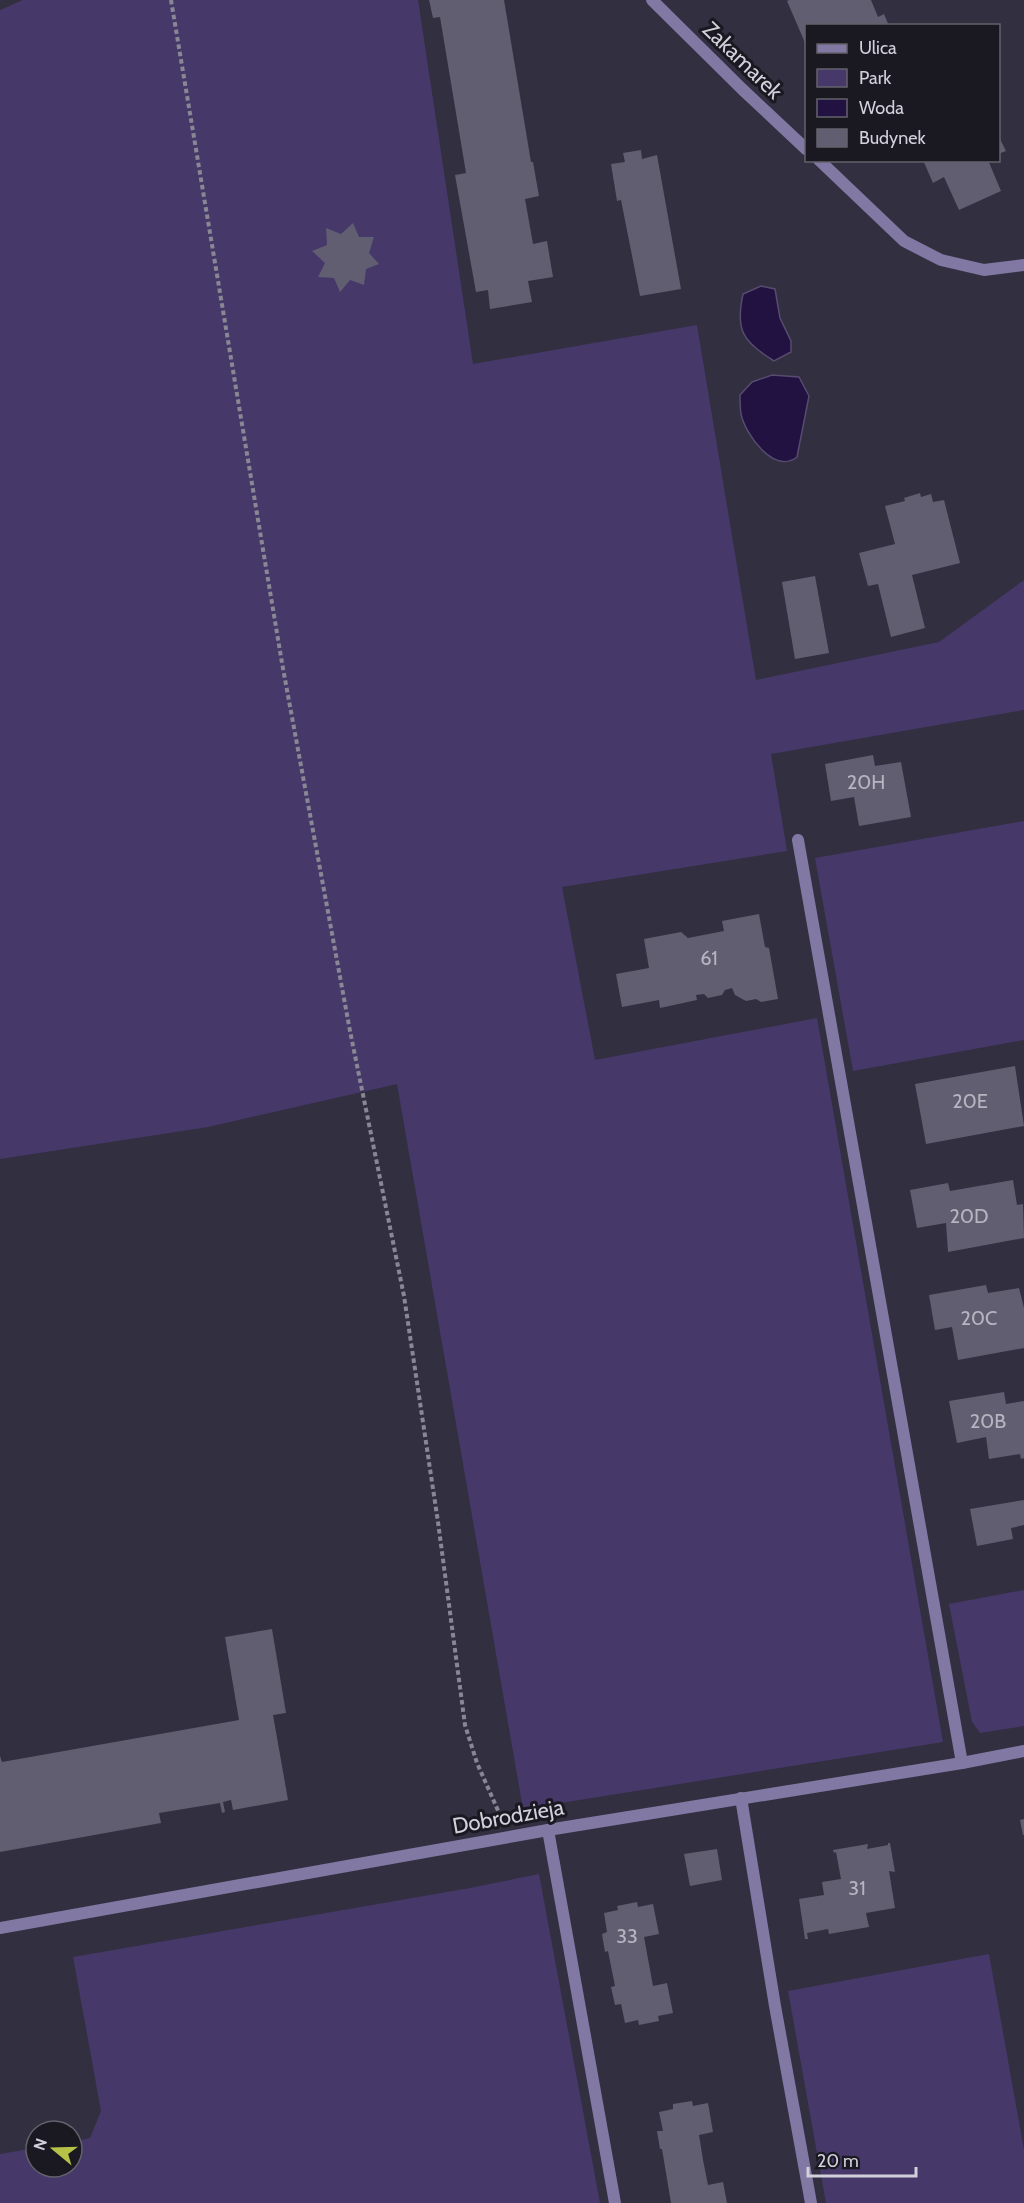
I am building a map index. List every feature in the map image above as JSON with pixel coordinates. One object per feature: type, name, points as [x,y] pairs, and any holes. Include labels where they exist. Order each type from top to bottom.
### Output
[{"type":"street","name":"Zakamarek","points":[[652,0],[805,147]]},
{"type":"street","points":[[821,162],[904,241],[941,260],[984,270],[1024,266]]},
{"type":"street","points":[[798,840],[962,1763]]},
{"type":"street","name":"Dobrodzieja","points":[[0,1928],[548,1830],[1024,1751]]},
{"type":"street","points":[[741,1798],[775,2006],[811,2203]]},
{"type":"street","points":[[548,1830],[615,2203]]},
{"type":"path","points":[[171,0],[282,663],[350,1031],[404,1296],[440,1534],[465,1725],[477,1763],[509,1837]]},
{"type":"green space","points":[[23,0],[418,0],[473,364],[697,325],[756,680],[939,642],[1024,580],[1024,710],[771,754],[787,851],[562,887],[595,1060],[817,1018],[943,1742],[523,1809],[397,1084],[208,1127],[0,1159],[0,10]]},
{"type":"green space","points":[[1024,821],[1024,1040],[853,1071],[815,858]]},
{"type":"green space","points":[[1024,1590],[1024,1726],[980,1733],[972,1722],[949,1604]]},
{"type":"green space","points":[[539,1874],[600,2203],[0,2203],[0,2154],[24,2150],[24,2179],[84,2179],[84,2139],[90,2138],[101,2111],[73,1957]]},
{"type":"green space","points":[[989,1954],[1024,2150],[1024,2203],[826,2203],[788,1991]]},
{"type":"water","points":[[761,286],[775,289],[780,318],[791,341],[791,352],[774,361],[748,341],[741,326],[743,294]]},
{"type":"water","points":[[772,375],[799,377],[809,396],[797,457],[788,461],[779,461],[762,450],[748,432],[741,414],[740,395],[752,382]]},
{"type":"building","points":[[429,0],[504,0],[531,162],[533,162],[539,196],[525,199],[533,244],[547,241],[553,277],[528,281],[532,302],[490,309],[488,290],[476,292],[455,175],[466,173],[440,17],[433,18]]},
{"type":"building","points":[[871,0],[878,17],[884,14],[888,24],[805,24],[805,43],[787,1]]},
{"type":"building","points":[[1000,139],[1006,151],[1000,153]]},
{"type":"building","points":[[641,150],[642,159],[657,155],[681,289],[640,296],[621,200],[617,201],[611,164],[625,162],[623,153]]},
{"type":"building","points":[[924,162],[989,162],[1001,191],[959,210],[944,177],[933,183]]},
{"type":"building","points":[[353,223],[359,237],[374,237],[369,253],[379,264],[366,269],[364,285],[350,280],[340,292],[334,278],[318,277],[325,263],[312,251],[327,245],[326,228],[341,234]]},
{"type":"building","points":[[920,493],[921,497],[931,494],[933,502],[944,500],[960,563],[912,575],[925,628],[891,637],[878,584],[868,586],[859,553],[895,544],[885,506],[905,501],[904,498]]},
{"type":"building","points":[[815,576],[829,653],[795,659],[782,582]]},
{"type":"building","points":[[873,755],[875,766],[901,762],[911,817],[859,826],[854,797],[831,801],[825,764]]},
{"type":"building","points":[[759,914],[765,947],[769,948],[778,999],[761,1002],[756,999],[746,1001],[735,995],[732,988],[725,990],[722,995],[708,998],[704,994],[696,995],[697,1000],[660,1008],[659,1000],[622,1007],[616,974],[649,968],[644,939],[681,932],[688,938],[724,931],[722,921]]},
{"type":"building","points":[[1015,1066],[1024,1126],[926,1144],[915,1084]]},
{"type":"building","points":[[1013,1180],[1017,1205],[1023,1204],[1024,1238],[948,1252],[946,1223],[917,1228],[910,1190],[948,1183],[950,1191]]},
{"type":"building","points":[[986,1285],[988,1293],[1019,1288],[1024,1308],[1024,1348],[958,1360],[952,1327],[935,1330],[929,1295]]},
{"type":"building","points":[[1004,1392],[1006,1404],[1024,1401],[1024,1458],[1021,1459],[1020,1454],[989,1459],[986,1437],[957,1443],[949,1401]]},
{"type":"building","points":[[1024,1500],[1024,1525],[1011,1528],[1013,1539],[977,1546],[970,1509]]},
{"type":"building","points":[[272,1629],[286,1713],[273,1715],[288,1800],[233,1810],[231,1800],[223,1802],[225,1812],[222,1813],[220,1803],[159,1813],[161,1823],[0,1852],[0,1756],[2,1762],[239,1720],[225,1637]]},
{"type":"building","points":[[1024,1819],[1024,1835],[1023,1835],[1020,1820]]},
{"type":"building","points":[[890,1843],[895,1872],[889,1871],[895,1908],[866,1913],[869,1927],[829,1934],[828,1929],[807,1933],[808,1939],[805,1939],[799,1899],[824,1895],[822,1882],[841,1879],[836,1852],[834,1853],[833,1850],[868,1844],[867,1849],[888,1845]]},
{"type":"building","points":[[717,1849],[722,1880],[690,1886],[684,1854]]},
{"type":"building","points":[[637,1902],[638,1907],[653,1904],[659,1934],[644,1937],[653,1986],[667,1983],[673,2013],[658,2016],[659,2021],[639,2025],[638,2020],[625,2023],[621,2004],[615,2005],[611,1987],[615,1986],[602,1934],[607,1932],[604,1913],[618,1910],[617,1906]]},
{"type":"building","points":[[692,2101],[693,2106],[708,2103],[713,2132],[699,2135],[703,2160],[708,2185],[723,2182],[727,2203],[671,2203],[657,2131],[663,2131],[659,2112],[673,2109],[673,2104]]}]
